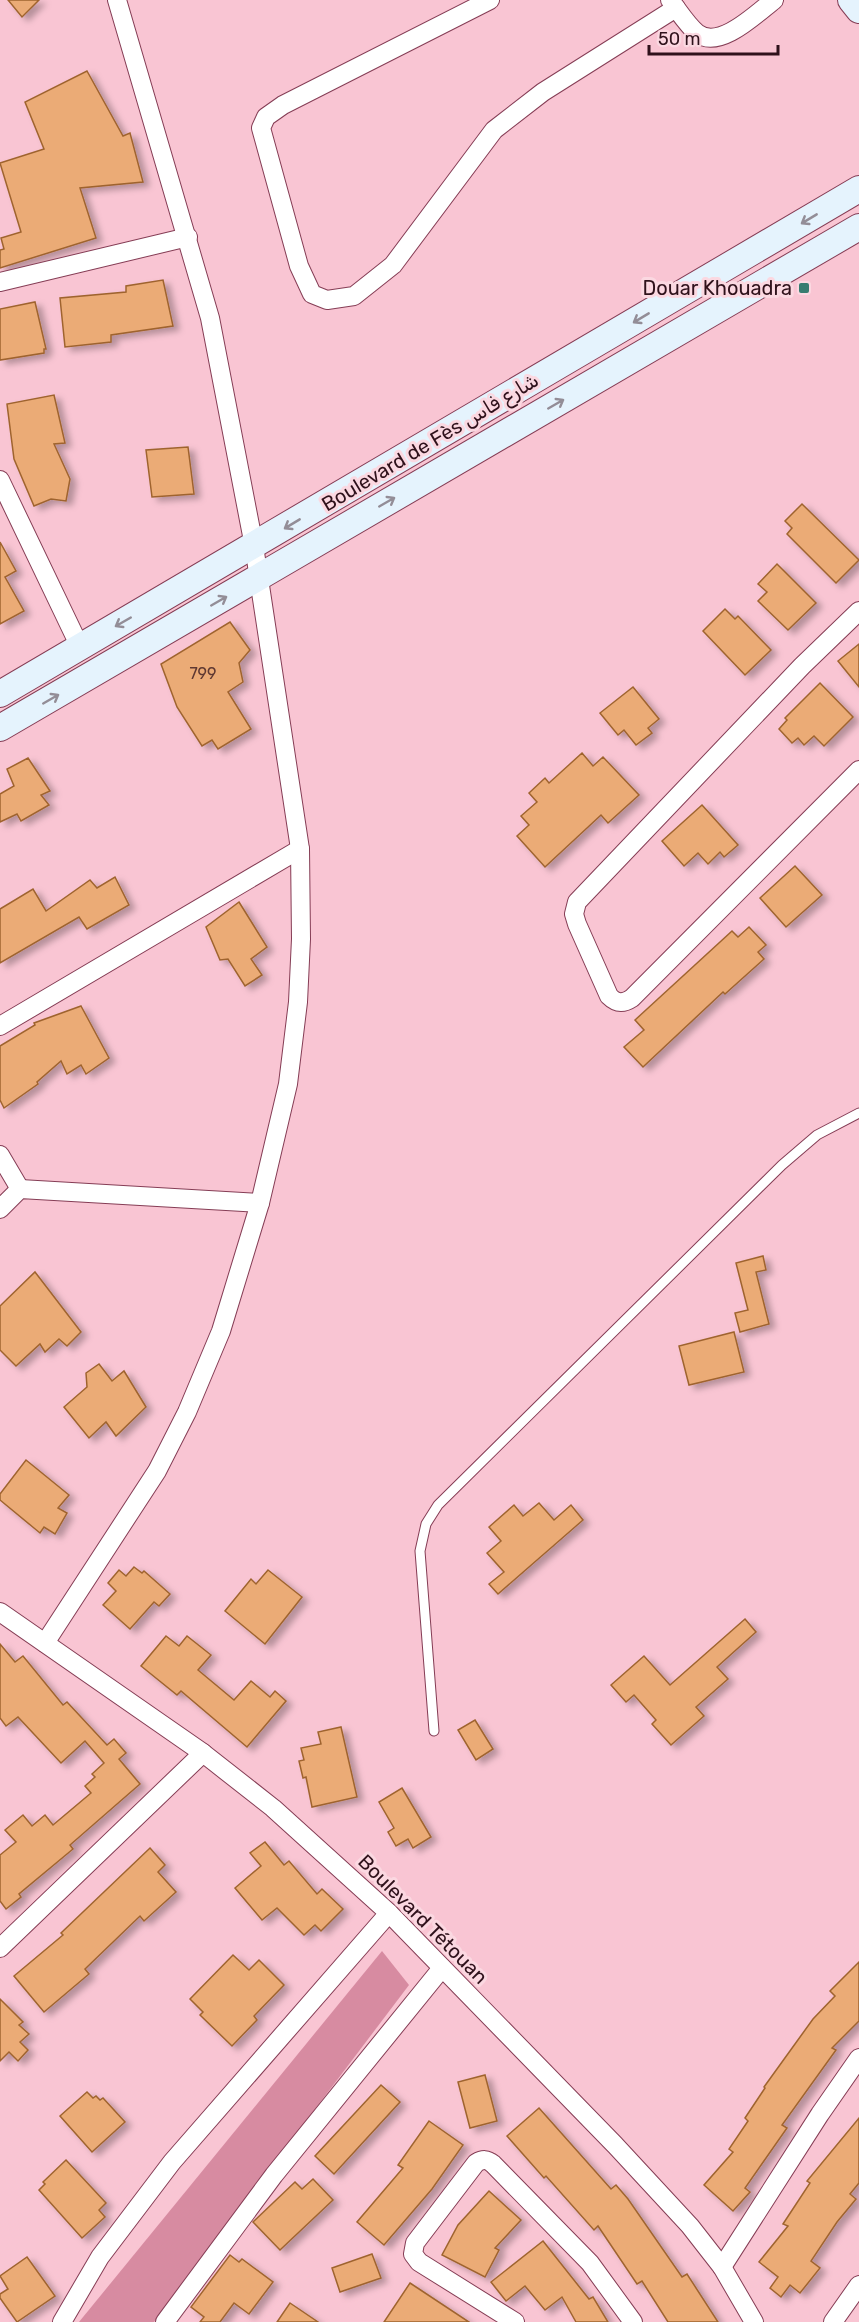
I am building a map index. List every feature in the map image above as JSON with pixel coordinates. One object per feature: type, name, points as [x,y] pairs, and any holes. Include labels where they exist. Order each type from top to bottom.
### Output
[{"type":"main road","points":[[851,0],[859,10]]},
{"type":"main road","name":"Boulevard de Fès شارع فاس","points":[[0,694],[859,189]]},
{"type":"main road","name":"Boulevard de Fès شارع فاس","points":[[0,728],[859,227]]},
{"type":"street","points":[[45,1642],[157,1471],[187,1412],[221,1331],[260,1203],[288,1084],[301,939],[300,849],[254,546],[210,318],[117,0]]},
{"type":"street","points":[[490,0],[283,105],[266,117],[261,128],[298,266],[312,294],[327,300],[354,296],[393,265],[494,130],[543,92],[673,4],[698,34],[713,38],[733,32],[774,0]]},
{"type":"street","points":[[0,282],[188,237]]},
{"type":"street","points":[[0,480],[80,647]]},
{"type":"street","points":[[859,611],[802,666],[577,902],[574,914],[577,924],[609,996],[621,1003],[632,998],[859,770]]},
{"type":"street","points":[[0,1026],[300,849]]},
{"type":"street","points":[[0,1155],[20,1189]]},
{"type":"street","points":[[0,1209],[20,1189],[260,1203]]},
{"type":"street","name":"Boulevard Tétouan","points":[[1,1615],[45,1642],[203,1753],[273,1808],[389,1913],[648,2179],[690,2226],[722,2267],[754,2322]]},
{"type":"street","points":[[0,1948],[203,1753]]},
{"type":"street","points":[[62,2322],[100,2257],[172,2162],[389,1913]]},
{"type":"street","points":[[165,2322],[274,2175],[442,1968]]},
{"type":"street","points":[[722,2267],[820,2114],[859,2058]]},
{"type":"street","points":[[515,2322],[419,2262],[413,2254],[415,2243],[476,2163],[481,2160],[493,2164],[590,2263],[633,2322]]},
{"type":"street","points":[[833,2322],[859,2285]]},
{"type":"lane","points":[[434,1731],[421,1572],[422,1536],[431,1515],[447,1496],[782,1165],[817,1135],[859,1113]]},
{"type":"shaded area","points":[[382,1951],[409,1985],[154,2322],[79,2322]]},
{"type":"building","points":[[8,0],[39,0],[22,17]]},
{"type":"building","points":[[87,71],[123,136],[130,133],[143,182],[80,188],[96,238],[0,268],[0,250],[4,249],[1,238],[21,232],[0,163],[44,149],[25,102]]},
{"type":"building","points":[[163,280],[173,326],[111,335],[111,342],[65,347],[60,298],[126,292],[126,286]]},
{"type":"building","points":[[35,302],[46,349],[44,353],[0,360],[0,309]]},
{"type":"building","points":[[54,395],[65,443],[54,444],[70,479],[66,501],[51,499],[34,506],[14,459],[7,404]]},
{"type":"building","points":[[188,447],[194,494],[152,497],[146,450]]},
{"type":"building","points":[[802,504],[859,560],[836,583],[787,534],[792,528],[785,521]]},
{"type":"building","points":[[0,542],[16,571],[5,577],[24,611],[0,624]]},
{"type":"building","points":[[777,564],[816,603],[788,630],[758,601],[767,592],[758,584]]},
{"type":"building","points":[[725,609],[735,619],[738,616],[771,650],[745,675],[703,631]]},
{"type":"building","points":[[230,622],[250,650],[239,663],[243,682],[228,692],[251,729],[218,749],[212,740],[202,746],[177,707],[161,664]]},
{"type":"building","points":[[859,644],[859,687],[838,661]]},
{"type":"building","points":[[820,683],[853,717],[824,746],[814,736],[804,745],[798,738],[792,743],[779,729],[787,720],[785,718]]},
{"type":"building","points":[[633,687],[659,719],[648,728],[652,733],[636,745],[624,730],[618,735],[600,713]]},
{"type":"building","points":[[582,753],[593,766],[603,757],[639,795],[608,823],[601,815],[545,867],[517,836],[529,825],[521,816],[537,802],[529,793],[545,778],[549,783]]},
{"type":"building","points":[[28,758],[50,791],[41,795],[49,805],[21,821],[17,814],[0,822],[0,794],[14,786],[7,769]]},
{"type":"building","points":[[702,805],[738,845],[724,857],[720,852],[708,864],[698,853],[684,866],[662,841]]},
{"type":"building","points":[[795,866],[822,895],[786,927],[760,898]]},
{"type":"building","points":[[115,877],[129,905],[87,929],[79,917],[0,963],[0,909],[33,889],[46,911],[90,880],[97,888]]},
{"type":"building","points":[[239,902],[267,947],[251,959],[262,975],[245,986],[228,959],[220,960],[206,927]]},
{"type":"building","points":[[749,927],[766,945],[758,952],[764,959],[725,994],[723,992],[643,1067],[624,1047],[644,1030],[635,1020],[732,931],[738,937]]},
{"type":"building","points":[[81,1006],[109,1058],[86,1074],[81,1065],[67,1074],[61,1061],[37,1082],[38,1084],[4,1108],[0,1100],[0,1046],[35,1025],[34,1023]]},
{"type":"building","points":[[763,1256],[766,1270],[756,1272],[769,1324],[740,1332],[735,1313],[748,1310],[736,1263]]},
{"type":"building","points":[[35,1272],[81,1332],[67,1346],[59,1339],[45,1352],[40,1344],[16,1366],[0,1350],[0,1306]]},
{"type":"building","points":[[734,1332],[744,1372],[689,1385],[679,1346]]},
{"type":"building","points":[[99,1364],[112,1381],[124,1371],[146,1407],[116,1436],[106,1422],[89,1438],[64,1407],[87,1387],[86,1373]]},
{"type":"building","points":[[26,1460],[69,1495],[58,1508],[67,1513],[55,1534],[44,1527],[40,1533],[0,1500],[0,1494]]},
{"type":"building","points":[[539,1503],[554,1520],[571,1505],[583,1520],[498,1594],[489,1584],[504,1572],[487,1553],[501,1541],[489,1527],[514,1505],[523,1516]]},
{"type":"building","points":[[134,1567],[142,1573],[144,1571],[170,1594],[159,1606],[154,1602],[130,1629],[103,1605],[116,1591],[108,1583],[119,1570],[126,1576]]},
{"type":"building","points":[[268,1570],[302,1597],[265,1644],[225,1611],[251,1579],[256,1584]]},
{"type":"building","points":[[745,1619],[756,1632],[717,1667],[728,1679],[696,1707],[704,1716],[671,1745],[652,1724],[656,1720],[634,1695],[626,1702],[611,1685],[644,1656],[670,1685]]},
{"type":"building","points":[[166,1636],[179,1646],[187,1636],[211,1655],[198,1670],[234,1700],[251,1681],[270,1697],[275,1691],[286,1701],[247,1747],[181,1691],[177,1695],[141,1666]]},
{"type":"building","points":[[0,1644],[15,1662],[23,1656],[63,1705],[67,1702],[107,1745],[114,1739],[126,1753],[119,1759],[140,1784],[70,1845],[73,1849],[19,1894],[21,1897],[6,1909],[0,1901],[0,1855],[16,1842],[5,1830],[23,1815],[32,1826],[45,1815],[53,1825],[91,1793],[85,1786],[95,1777],[92,1774],[104,1763],[85,1741],[61,1763],[18,1717],[6,1726],[0,1718]]},
{"type":"building","points":[[475,1720],[493,1749],[476,1760],[458,1730]]},
{"type":"building","points":[[341,1727],[357,1797],[312,1807],[306,1777],[303,1778],[299,1761],[304,1760],[301,1748],[321,1744],[318,1732]]},
{"type":"building","points":[[402,1788],[431,1837],[413,1848],[408,1839],[396,1846],[388,1832],[394,1828],[379,1802]]},
{"type":"building","points":[[265,1842],[284,1865],[289,1861],[317,1894],[322,1889],[343,1909],[321,1931],[315,1925],[304,1935],[277,1908],[262,1920],[235,1888],[261,1866],[250,1853]]},
{"type":"building","points":[[150,1848],[165,1865],[158,1872],[176,1892],[144,1921],[140,1916],[85,1969],[89,1974],[44,2012],[14,1976],[63,1935],[61,1933]]},
{"type":"building","points":[[233,1955],[249,1970],[259,1960],[284,1985],[254,2016],[257,2020],[232,2046],[200,2015],[203,2012],[190,1999]]},
{"type":"building","points":[[859,1962],[859,2021],[832,2048],[836,2050],[782,2125],[787,2128],[745,2188],[750,2192],[733,2211],[704,2185],[733,2152],[729,2149],[748,2121],[745,2118],[764,2087],[813,2019],[835,1996],[830,1991]]},
{"type":"building","points":[[0,1999],[23,2022],[19,2025],[29,2034],[20,2042],[28,2050],[18,2061],[9,2052],[0,2061]]},
{"type":"building","points":[[485,2075],[497,2121],[470,2128],[458,2082]]},
{"type":"building","points":[[381,2085],[400,2102],[334,2174],[315,2156]]},
{"type":"building","points":[[87,2092],[93,2098],[96,2096],[100,2100],[103,2098],[125,2122],[92,2152],[60,2116]]},
{"type":"building","points":[[539,2108],[611,2189],[616,2185],[628,2199],[682,2277],[687,2274],[718,2322],[668,2322],[642,2281],[637,2284],[598,2226],[594,2230],[507,2136]]},
{"type":"building","points":[[859,2118],[859,2183],[850,2194],[856,2199],[837,2222],[811,2261],[820,2268],[800,2293],[790,2285],[781,2297],[770,2288],[778,2277],[759,2262],[788,2226],[783,2224],[810,2183],[807,2181]]},
{"type":"building","points":[[429,2121],[463,2145],[432,2189],[384,2245],[357,2222],[403,2168],[398,2165]]},
{"type":"building","points":[[66,2160],[106,2203],[99,2210],[105,2217],[82,2238],[39,2190],[45,2184],[43,2182]]},
{"type":"building","points":[[313,2179],[333,2200],[280,2250],[253,2222],[295,2182],[302,2189]]},
{"type":"building","points":[[489,2191],[521,2220],[495,2248],[499,2250],[485,2277],[442,2255],[458,2225]]},
{"type":"building","points":[[543,2241],[589,2299],[593,2297],[608,2322],[576,2322],[562,2297],[545,2310],[525,2286],[506,2301],[491,2282]]},
{"type":"building","points":[[372,2254],[381,2278],[340,2292],[332,2268]]},
{"type":"building","points":[[230,2255],[239,2262],[242,2259],[273,2282],[249,2314],[234,2303],[220,2322],[200,2322],[204,2317],[191,2307]]},
{"type":"building","points":[[27,2257],[55,2296],[17,2322],[0,2298],[0,2294],[8,2289],[0,2276]]},
{"type":"building","points":[[410,2283],[469,2322],[384,2322]]},
{"type":"building","points":[[290,2303],[318,2322],[277,2322]]},
{"type":"place","name":"Douar Khouadra","points":[[804,288]]}]
